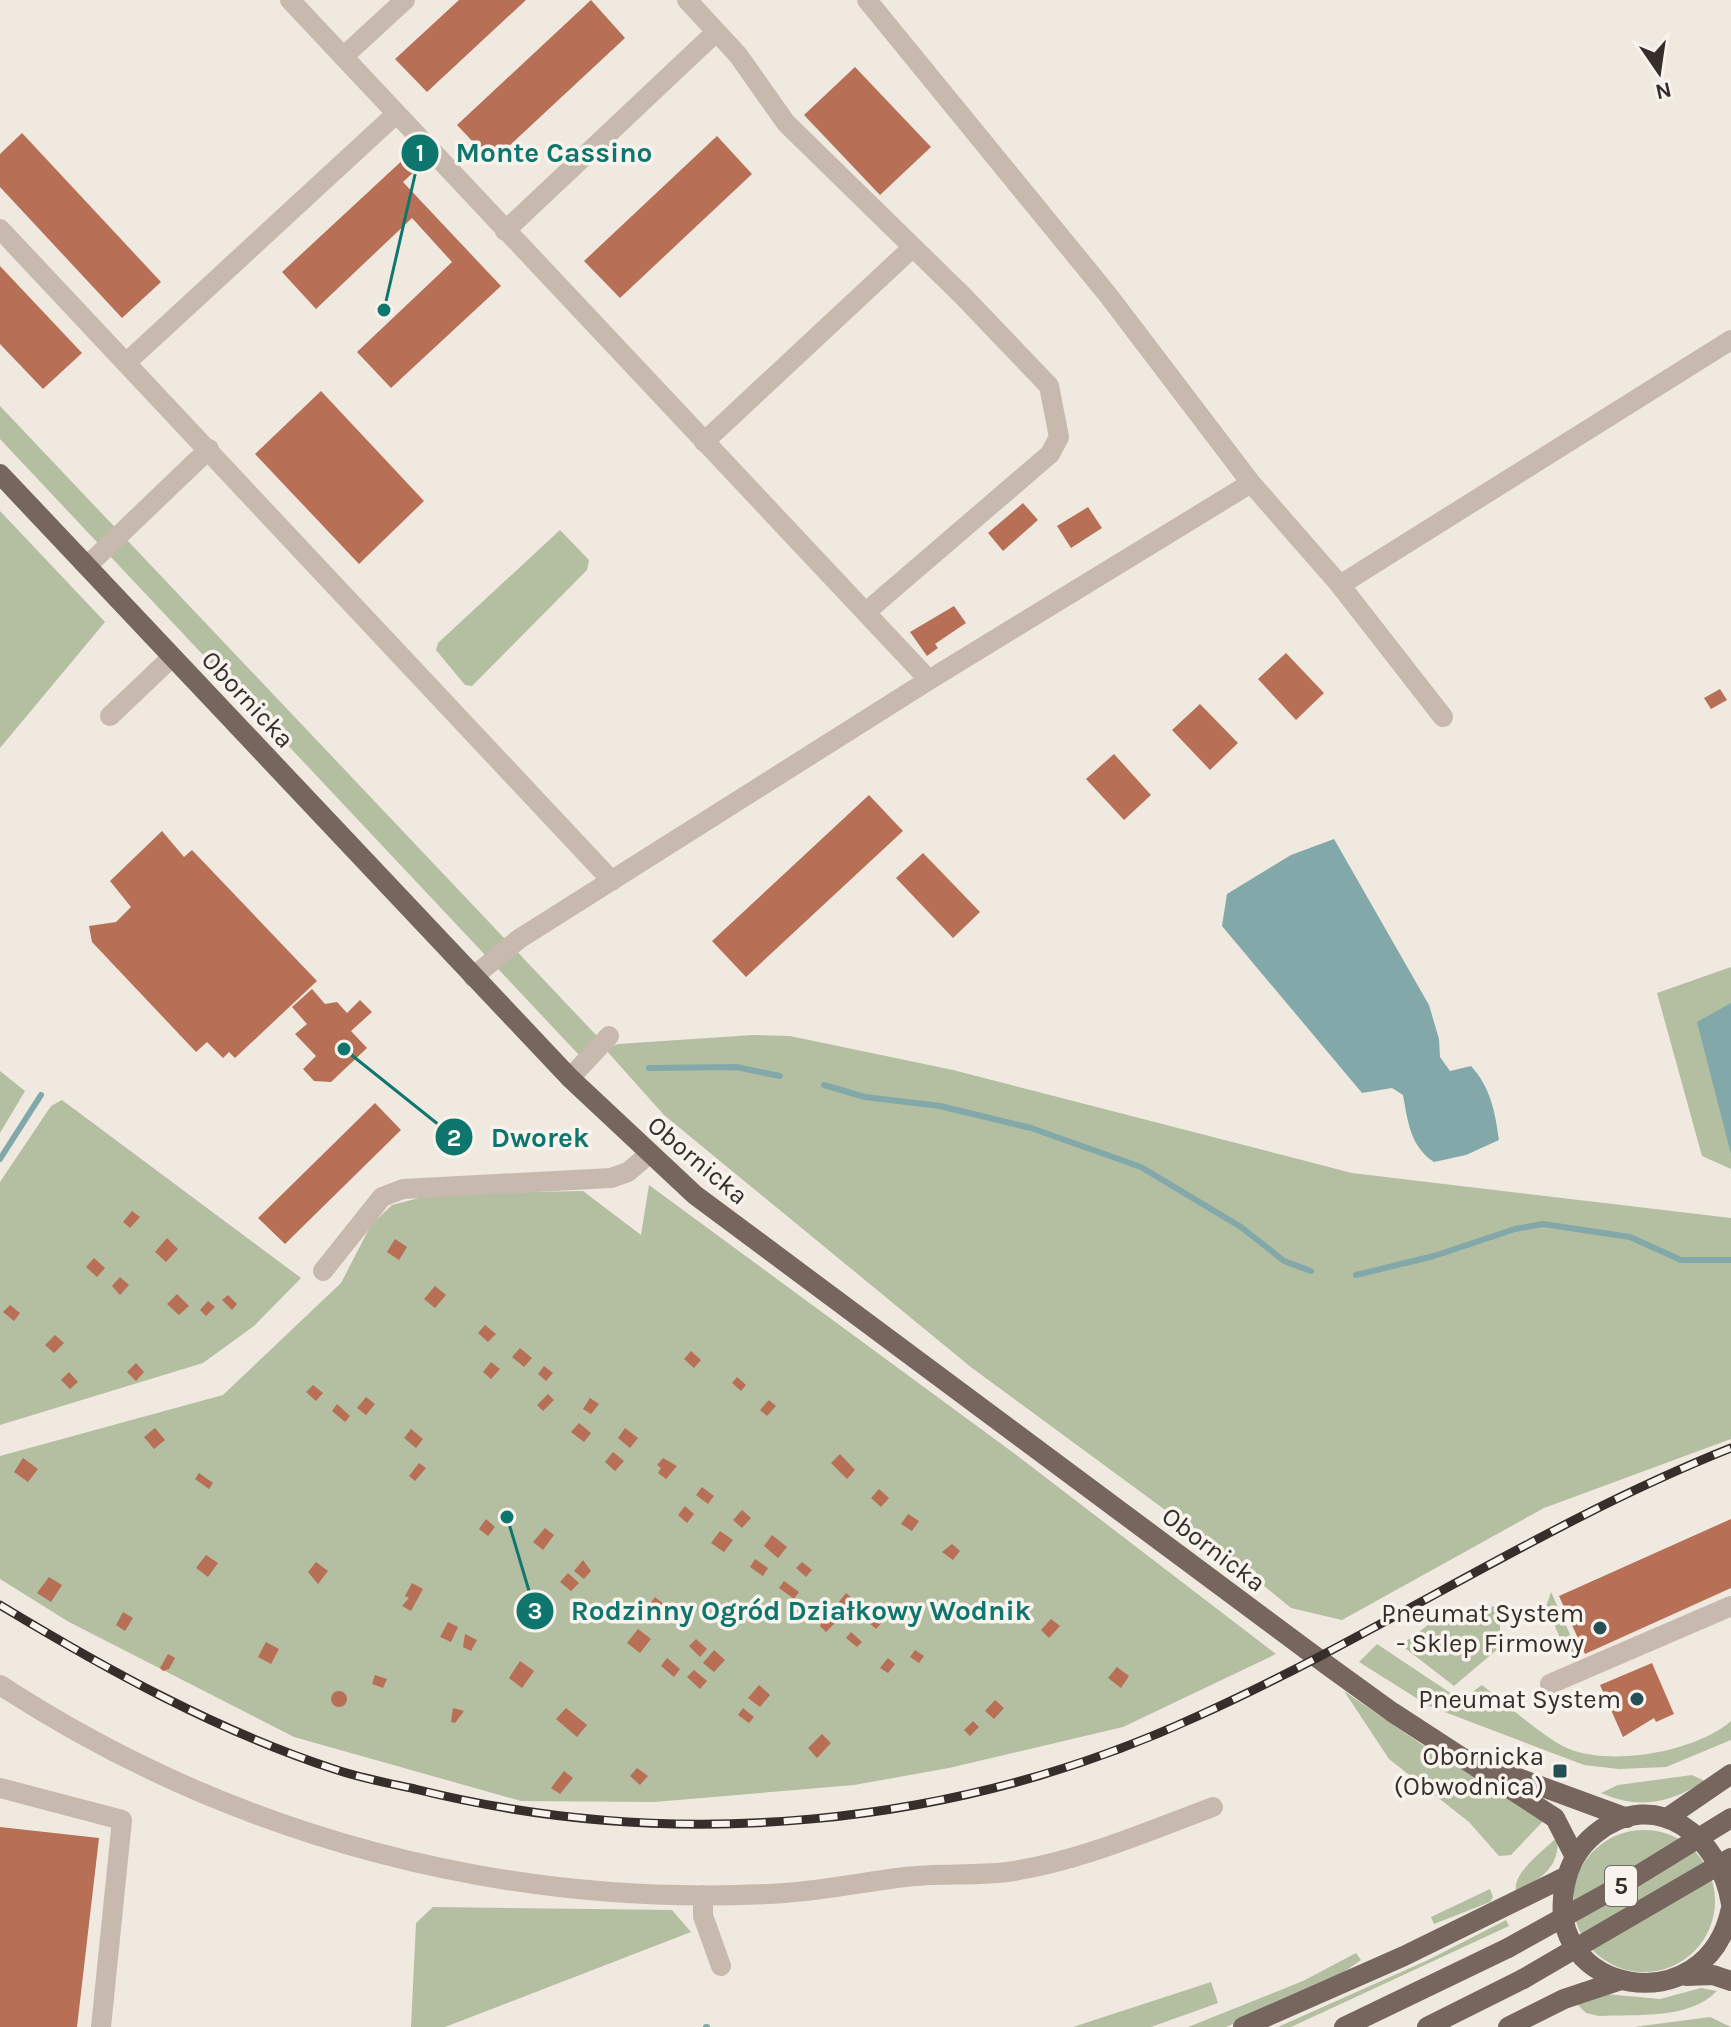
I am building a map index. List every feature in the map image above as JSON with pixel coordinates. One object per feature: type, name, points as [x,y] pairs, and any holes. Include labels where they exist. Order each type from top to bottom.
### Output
[{"type":"main road","name":"Obornicka","points":[[0,474],[473,977],[648,1155],[695,1195],[1338,1673],[1555,1818],[1575,1857]]},
{"type":"main road","name":"Obornicka","points":[[1471,1762],[1627,1818]]},
{"type":"main road","points":[[1667,1818],[1731,1774]]},
{"type":"main road","points":[[1682,1976],[1706,1961],[1729,1933],[1731,1906],[1727,1883],[1711,1849],[1687,1826],[1667,1818],[1627,1818],[1593,1835],[1575,1857],[1567,1876],[1561,1909],[1575,1949],[1592,1965],[1621,1980],[1654,1984],[1682,1976],[1713,1975],[1731,1981]]},
{"type":"main road","name":"5","points":[[1344,2027],[1508,1948],[1627,1882],[1731,1818]]},
{"type":"main road","name":"5","points":[[1427,2027],[1523,1979],[1731,1858]]},
{"type":"main road","points":[[1243,2027],[1404,1956],[1567,1876]]},
{"type":"main road","points":[[1508,2027],[1571,1996],[1621,1980]]},
{"type":"street","points":[[290,0],[929,680]]},
{"type":"street","points":[[343,57],[405,0]]},
{"type":"street","points":[[687,0],[755,76],[786,123],[1049,386],[1059,437],[1050,454],[866,612]]},
{"type":"street","points":[[867,0],[1108,295],[1251,483],[1340,585],[1443,717]]},
{"type":"street","points":[[505,231],[716,32]]},
{"type":"street","points":[[127,362],[396,114]]},
{"type":"street","points":[[0,229],[612,881]]},
{"type":"street","points":[[704,442],[912,248]]},
{"type":"street","points":[[1340,585],[1731,340]]},
{"type":"street","points":[[87,566],[209,449]]},
{"type":"street","points":[[473,977],[508,946],[929,680],[1251,483]]},
{"type":"street","points":[[110,716],[172,657]]},
{"type":"street","points":[[570,1078],[609,1036]]},
{"type":"street","points":[[323,1271],[382,1197],[403,1189],[611,1178],[628,1172],[648,1155]]},
{"type":"street","points":[[1550,1684],[1731,1606]]},
{"type":"street","points":[[0,1685],[162,1777],[312,1835],[383,1856],[543,1886],[633,1894],[788,1893],[906,1877],[1008,1871],[1103,1848],[1213,1807]]},
{"type":"street","points":[[0,1788],[122,1820],[101,2027]]},
{"type":"street","points":[[703,1895],[703,1916],[721,1966]]},
{"type":"green space","points":[[0,406],[597,1036],[579,1055],[0,439]]},
{"type":"green space","points":[[0,511],[105,622],[0,748]]},
{"type":"green space","points":[[560,530],[589,560],[587,570],[472,686],[465,685],[436,650],[438,643]]},
{"type":"green space","points":[[1731,967],[1731,1169],[1702,1156],[1657,993]]},
{"type":"green space","points":[[753,1035],[790,1036],[953,1070],[1352,1173],[1731,1218],[1731,1439],[1544,1508],[1342,1620],[1291,1608],[1225,1554],[972,1368],[664,1115],[605,1049],[618,1044]]},
{"type":"green space","points":[[0,1071],[25,1091],[0,1133]]},
{"type":"green space","points":[[62,1100],[301,1278],[254,1326],[203,1363],[0,1425],[0,1182],[51,1106]]},
{"type":"green space","points":[[649,1185],[1015,1454],[1276,1654],[1123,1727],[949,1768],[854,1785],[654,1802],[521,1801],[294,1737],[69,1622],[0,1579],[0,1456],[223,1395],[341,1283],[371,1225],[392,1205],[434,1194],[583,1191],[641,1235]]},
{"type":"green space","points":[[1551,1592],[1577,1650],[1569,1657],[1546,1607]]},
{"type":"green space","points":[[1500,1606],[1500,1647],[1454,1686],[1401,1645],[1447,1611]]},
{"type":"green space","points":[[1377,1644],[1461,1700],[1482,1685],[1546,1735],[1567,1748],[1585,1754],[1628,1756],[1675,1748],[1716,1732],[1731,1721],[1731,1740],[1666,1767],[1619,1769],[1584,1765],[1429,1706],[1359,1662]]},
{"type":"green space","points":[[1344,1691],[1424,1746],[1545,1819],[1511,1855],[1499,1856],[1469,1822],[1389,1759]]},
{"type":"green space","points":[[1692,1775],[1705,1781],[1679,1795],[1654,1802],[1629,1801],[1601,1793],[1618,1785]]},
{"type":"green space","points":[[1644,1830],[1671,1836],[1694,1851],[1709,1874],[1715,1901],[1709,1928],[1694,1951],[1671,1966],[1644,1972],[1617,1966],[1594,1951],[1579,1928],[1573,1901],[1579,1874],[1594,1851],[1617,1836]]},
{"type":"green space","points":[[1557,1837],[1556,1857],[1552,1865],[1541,1877],[1516,1892],[1516,1884],[1524,1870]]},
{"type":"green space","points":[[1490,1889],[1493,1897],[1490,1902],[1434,1924],[1431,1917]]},
{"type":"green space","points":[[433,1907],[672,1910],[691,1932],[445,2027],[411,2027],[416,1923]]},
{"type":"green space","points":[[1506,1920],[1509,1926],[1291,2027],[1278,2027],[1428,1960]]},
{"type":"green space","points":[[1356,1953],[1361,1960],[1327,1984],[1226,2027],[1188,2027],[1303,1981]]},
{"type":"green space","points":[[1211,1982],[1218,2003],[1151,2027],[1073,2027]]},
{"type":"green space","points":[[1701,1988],[1717,1991],[1692,2007],[1662,2014],[1599,2016],[1586,2013],[1576,2003],[1605,1994],[1660,1999]]},
{"type":"green space","points":[[1710,2017],[1731,2027],[1634,2027]]},
{"type":"water","points":[[1334,839],[1429,1005],[1439,1039],[1440,1057],[1450,1071],[1471,1066],[1488,1092],[1499,1140],[1466,1155],[1434,1162],[1426,1156],[1415,1141],[1403,1095],[1392,1088],[1362,1093],[1222,926],[1227,894],[1291,855]]},
{"type":"water","points":[[1731,1003],[1731,1154],[1697,1022]]},
{"type":"building","points":[[459,0],[526,0],[427,92],[395,59]]},
{"type":"building","points":[[591,0],[625,38],[492,162],[457,125]]},
{"type":"building","points":[[855,67],[931,147],[880,195],[804,115]]},
{"type":"building","points":[[22,133],[161,282],[122,318],[0,187],[0,154]]},
{"type":"building","points":[[717,136],[752,174],[620,298],[584,261]]},
{"type":"building","points":[[407,156],[418,168],[403,182],[501,286],[391,388],[357,352],[452,262],[412,218],[316,309],[282,272]]},
{"type":"building","points":[[0,266],[82,353],[43,389],[0,344]]},
{"type":"building","points":[[321,391],[424,501],[359,564],[255,454]]},
{"type":"building","points":[[1023,503],[1038,520],[1003,551],[988,533]]},
{"type":"building","points":[[1088,507],[1102,528],[1071,548],[1057,526]]},
{"type":"building","points":[[954,606],[966,623],[935,644],[938,648],[927,656],[910,632]]},
{"type":"building","points":[[1286,653],[1324,693],[1296,720],[1258,679]]},
{"type":"building","points":[[1720,689],[1727,700],[1711,709],[1704,698]]},
{"type":"building","points":[[1200,704],[1238,743],[1210,770],[1172,730]]},
{"type":"building","points":[[1114,754],[1151,795],[1124,820],[1086,779]]},
{"type":"building","points":[[869,795],[903,831],[746,977],[712,941]]},
{"type":"building","points":[[162,831],[184,857],[192,850],[317,981],[235,1058],[229,1052],[223,1058],[207,1042],[196,1052],[92,942],[89,926],[116,922],[131,907],[110,881]]},
{"type":"building","points":[[923,853],[980,912],[953,938],[896,878]]},
{"type":"building","points":[[312,989],[325,1004],[337,1002],[347,1013],[360,1000],[372,1012],[351,1031],[367,1048],[331,1082],[314,1081],[303,1069],[316,1056],[295,1034],[307,1024],[292,1007]]},
{"type":"building","points":[[375,1103],[401,1130],[285,1244],[258,1218]]},
{"type":"building","points":[[132,1211],[140,1217],[130,1228],[123,1222]]},
{"type":"building","points":[[167,1238],[178,1249],[166,1262],[155,1252]]},
{"type":"building","points":[[395,1239],[407,1247],[399,1260],[387,1252]]},
{"type":"building","points":[[94,1258],[105,1268],[97,1277],[86,1267]]},
{"type":"building","points":[[120,1277],[129,1285],[120,1295],[112,1286]]},
{"type":"building","points":[[435,1286],[446,1295],[435,1308],[424,1299]]},
{"type":"building","points":[[177,1294],[189,1306],[179,1315],[167,1304]]},
{"type":"building","points":[[228,1295],[237,1304],[232,1310],[222,1300]]},
{"type":"building","points":[[208,1301],[215,1307],[206,1316],[200,1310]]},
{"type":"building","points":[[10,1305],[20,1313],[14,1321],[3,1312]]},
{"type":"building","points":[[485,1325],[496,1334],[488,1342],[478,1333]]},
{"type":"building","points":[[55,1335],[64,1343],[54,1353],[45,1345]]},
{"type":"building","points":[[520,1348],[532,1358],[524,1367],[512,1357]]},
{"type":"building","points":[[691,1351],[701,1360],[694,1368],[684,1359]]},
{"type":"building","points":[[491,1362],[500,1369],[491,1379],[483,1372]]},
{"type":"building","points":[[136,1363],[144,1372],[136,1381],[127,1372]]},
{"type":"building","points":[[544,1366],[553,1373],[546,1381],[538,1374]]},
{"type":"building","points":[[69,1372],[78,1382],[70,1389],[61,1380]]},
{"type":"building","points":[[737,1377],[746,1385],[741,1391],[732,1383]]},
{"type":"building","points":[[313,1385],[323,1393],[316,1401],[306,1392]]},
{"type":"building","points":[[548,1394],[554,1400],[543,1411],[537,1405]]},
{"type":"building","points":[[366,1397],[375,1404],[366,1415],[357,1408]]},
{"type":"building","points":[[590,1398],[599,1404],[591,1414],[583,1409]]},
{"type":"building","points":[[769,1400],[776,1406],[767,1416],[760,1410]]},
{"type":"building","points":[[337,1404],[350,1416],[345,1422],[332,1411]]},
{"type":"building","points":[[579,1423],[591,1433],[584,1442],[571,1432]]},
{"type":"building","points":[[155,1428],[165,1440],[154,1449],[144,1437]]},
{"type":"building","points":[[625,1428],[638,1438],[630,1448],[618,1438]]},
{"type":"building","points":[[411,1429],[423,1439],[416,1448],[404,1438]]},
{"type":"building","points":[[613,1452],[624,1461],[615,1471],[605,1462]]},
{"type":"building","points":[[840,1454],[855,1470],[847,1479],[831,1463]]},
{"type":"building","points":[[23,1458],[38,1469],[28,1482],[14,1472]]},
{"type":"building","points":[[663,1458],[677,1466],[666,1479],[658,1473],[661,1468],[657,1465]]},
{"type":"building","points":[[419,1463],[426,1468],[415,1481],[409,1476]]},
{"type":"building","points":[[199,1473],[213,1483],[209,1489],[195,1479]]},
{"type":"building","points":[[702,1487],[714,1496],[708,1504],[696,1495]]},
{"type":"building","points":[[879,1489],[889,1498],[881,1507],[871,1498]]},
{"type":"building","points":[[685,1506],[694,1514],[687,1523],[678,1515]]},
{"type":"building","points":[[742,1510],[751,1518],[742,1528],[733,1520]]},
{"type":"building","points":[[908,1514],[919,1521],[912,1531],[901,1524]]},
{"type":"building","points":[[486,1519],[495,1527],[488,1536],[479,1529]]},
{"type":"building","points":[[1731,1519],[1731,1588],[1585,1654],[1559,1596]]},
{"type":"building","points":[[545,1528],[554,1535],[543,1550],[533,1542]]},
{"type":"building","points":[[720,1531],[733,1540],[724,1552],[711,1543]]},
{"type":"building","points":[[772,1535],[787,1547],[778,1558],[764,1546]]},
{"type":"building","points":[[952,1544],[960,1551],[953,1560],[942,1552]]},
{"type":"building","points":[[206,1555],[218,1563],[208,1577],[196,1568]]},
{"type":"building","points":[[755,1559],[768,1568],[763,1576],[750,1567]]},
{"type":"building","points":[[583,1560],[591,1571],[584,1579],[574,1571]]},
{"type":"building","points":[[316,1562],[328,1571],[318,1584],[308,1572]]},
{"type":"building","points":[[802,1562],[812,1570],[806,1577],[796,1568]]},
{"type":"building","points":[[568,1573],[579,1583],[571,1591],[560,1582]]},
{"type":"building","points":[[49,1577],[62,1585],[51,1602],[37,1593]]},
{"type":"building","points":[[784,1581],[799,1592],[794,1599],[779,1588]]},
{"type":"building","points":[[412,1583],[423,1589],[411,1611],[402,1606],[409,1598],[405,1596]]},
{"type":"building","points":[[846,1593],[853,1599],[845,1608],[838,1603]]},
{"type":"building","points":[[655,1597],[670,1609],[664,1616],[650,1604]]},
{"type":"building","points":[[879,1609],[888,1616],[876,1629],[868,1622]]},
{"type":"building","points":[[123,1612],[133,1618],[125,1631],[116,1625]]},
{"type":"building","points":[[825,1614],[835,1623],[826,1632],[820,1626]]},
{"type":"building","points":[[1051,1619],[1060,1626],[1049,1638],[1041,1630]]},
{"type":"building","points":[[448,1622],[458,1627],[451,1642],[440,1637]]},
{"type":"building","points":[[638,1629],[651,1639],[640,1653],[627,1643]]},
{"type":"building","points":[[851,1632],[862,1642],[857,1647],[846,1638]]},
{"type":"building","points":[[465,1634],[477,1640],[471,1651],[463,1647]]},
{"type":"building","points":[[696,1639],[707,1649],[700,1657],[689,1646]]},
{"type":"building","points":[[266,1642],[279,1649],[271,1664],[258,1657]]},
{"type":"building","points":[[714,1650],[725,1660],[714,1672],[703,1663]]},
{"type":"building","points":[[915,1650],[924,1656],[919,1663],[910,1657]]},
{"type":"building","points":[[168,1654],[175,1658],[169,1669],[163,1671],[160,1668]]},
{"type":"building","points":[[667,1658],[680,1669],[674,1677],[661,1666]]},
{"type":"building","points":[[888,1658],[895,1664],[888,1673],[880,1668]]},
{"type":"building","points":[[520,1661],[534,1671],[522,1688],[509,1678]]},
{"type":"building","points":[[1652,1663],[1674,1714],[1656,1722],[1654,1718],[1623,1737],[1600,1685]]},
{"type":"building","points":[[1117,1667],[1129,1676],[1121,1688],[1108,1678]]},
{"type":"building","points":[[694,1670],[707,1681],[700,1689],[687,1677]]},
{"type":"building","points":[[375,1675],[387,1679],[383,1688],[372,1684]]},
{"type":"building","points":[[759,1685],[770,1695],[760,1707],[748,1698]]},
{"type":"building","points":[[339,1691],[347,1699],[339,1707],[331,1699]]},
{"type":"building","points":[[995,1700],[1004,1708],[994,1719],[985,1711]]},
{"type":"building","points":[[453,1708],[464,1711],[455,1723],[451,1722]]},
{"type":"building","points":[[566,1708],[587,1725],[577,1737],[556,1719]]},
{"type":"building","points":[[743,1708],[754,1717],[749,1723],[738,1715]]},
{"type":"building","points":[[973,1721],[979,1727],[970,1736],[964,1730]]},
{"type":"building","points":[[822,1734],[831,1743],[817,1758],[808,1748]]},
{"type":"building","points":[[637,1768],[648,1776],[640,1785],[630,1776]]},
{"type":"building","points":[[564,1771],[573,1778],[560,1794],[551,1788]]},
{"type":"building","points":[[0,1827],[99,1838],[77,2027],[0,2027]]},
{"type":"waterway","points":[[649,1068],[736,1067],[780,1076]]},
{"type":"waterway","points":[[824,1085],[865,1097],[940,1106],[1031,1128],[1141,1167],[1241,1227],[1284,1261],[1311,1271]]},
{"type":"waterway","points":[[0,1159],[41,1095]]},
{"type":"waterway","points":[[1356,1275],[1434,1256],[1515,1229],[1543,1224],[1630,1237],[1681,1260],[1731,1260]]},
{"type":"railway","points":[[0,1605],[121,1675],[204,1717],[290,1753],[354,1775],[513,1809],[613,1821],[713,1824],[813,1819],[912,1805],[1010,1784],[1105,1754],[1266,1684],[1595,1510],[1731,1448]]},
{"type":"place","name":"Monte Cassino","points":[[384,310]]},
{"type":"place","name":"Dworek","points":[[344,1049]]},
{"type":"place","name":"Rodzinny Ogród Działkowy Wodnik","points":[[507,1517]]},
{"type":"place","name":"Pneumat System - Sklep Firmowy","points":[[1600,1628]]},
{"type":"place","name":"Pneumat System","points":[[1637,1699]]},
{"type":"place","name":"Obornicka (Obwodnica)","points":[[1560,1771]]}]
